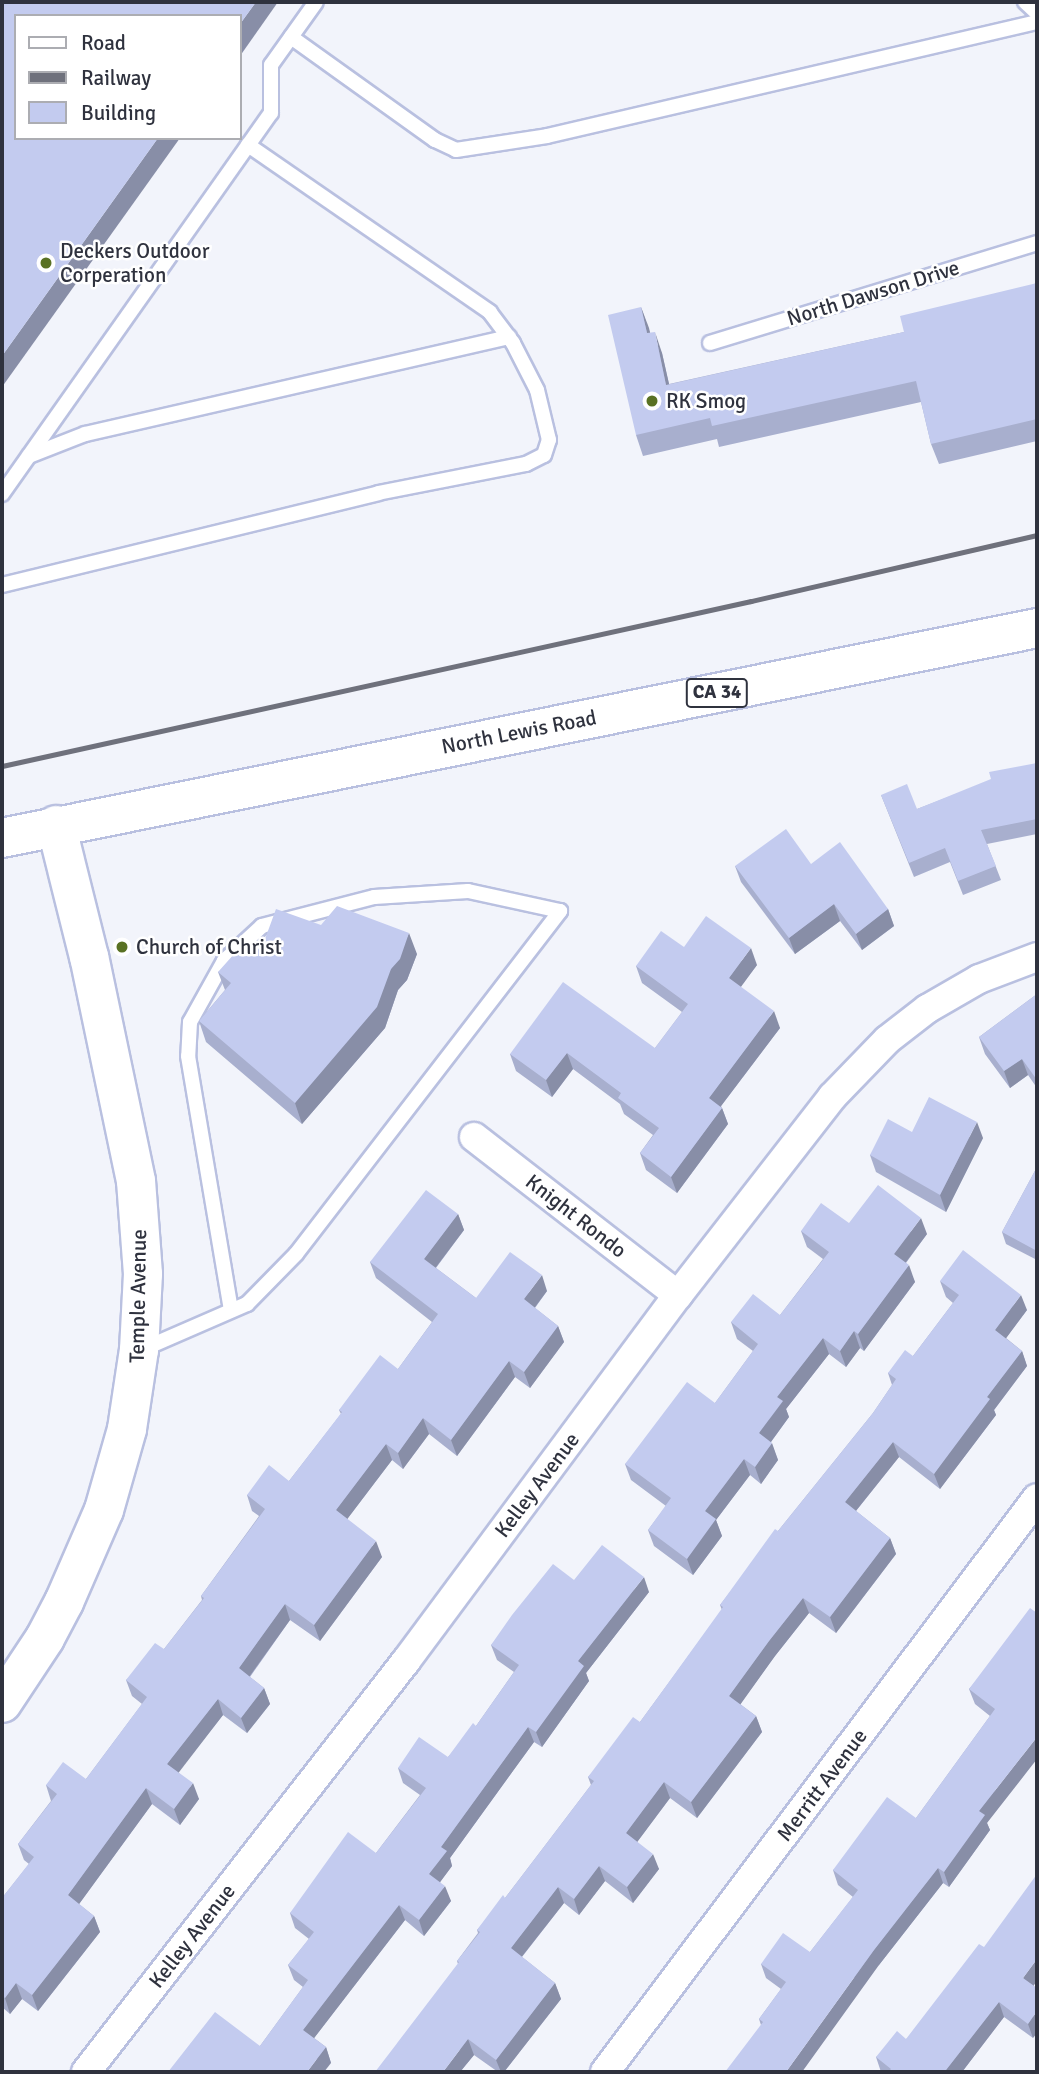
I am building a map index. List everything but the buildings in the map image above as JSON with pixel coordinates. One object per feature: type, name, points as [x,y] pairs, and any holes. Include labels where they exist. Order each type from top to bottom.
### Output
[{"type":"main road","name":"North Lewis Road","points":[[2,838],[1037,628]]},
{"type":"main road","name":"Temple Avenue","points":[[2,1703],[58,1614],[104,1510],[127,1429],[139,1350],[143,1274],[135,1181],[89,957],[56,825]]},
{"type":"street","name":"Kelley Avenue","points":[[86,2072],[406,1661],[678,1295],[832,1097],[887,1040],[927,1009],[979,979],[1037,957]]},
{"type":"street","name":"Knight Rondo","points":[[474,1137],[678,1295]]},
{"type":"street","name":"Merritt Avenue","points":[[605,2072],[1037,1498]]},
{"type":"lane","points":[[2,494],[271,113],[271,65],[316,2]]},
{"type":"lane","points":[[1025,2],[1037,13]]},
{"type":"lane","points":[[290,37],[435,140],[456,150],[547,136],[1037,22]]},
{"type":"lane","points":[[2,586],[544,455],[549,440],[537,390],[509,337],[490,312],[248,145]]},
{"type":"lane","name":"North Dawson Drive","points":[[709,343],[1037,243]]},
{"type":"lane","points":[[29,456],[85,434],[509,337]]},
{"type":"lane","points":[[139,1350],[247,1304],[296,1254],[560,911],[468,891],[374,897],[262,926],[224,961],[190,1022],[188,1056],[231,1310]]},
{"type":"railway","points":[[2,766],[751,601],[1037,535]]},
{"type":"place","name":"Deckers Outdoor Corperation","points":[[46,263]]},
{"type":"place","name":"RK Smog","points":[[652,401]]},
{"type":"place","name":"Church of Christ","points":[[122,947]]}]
